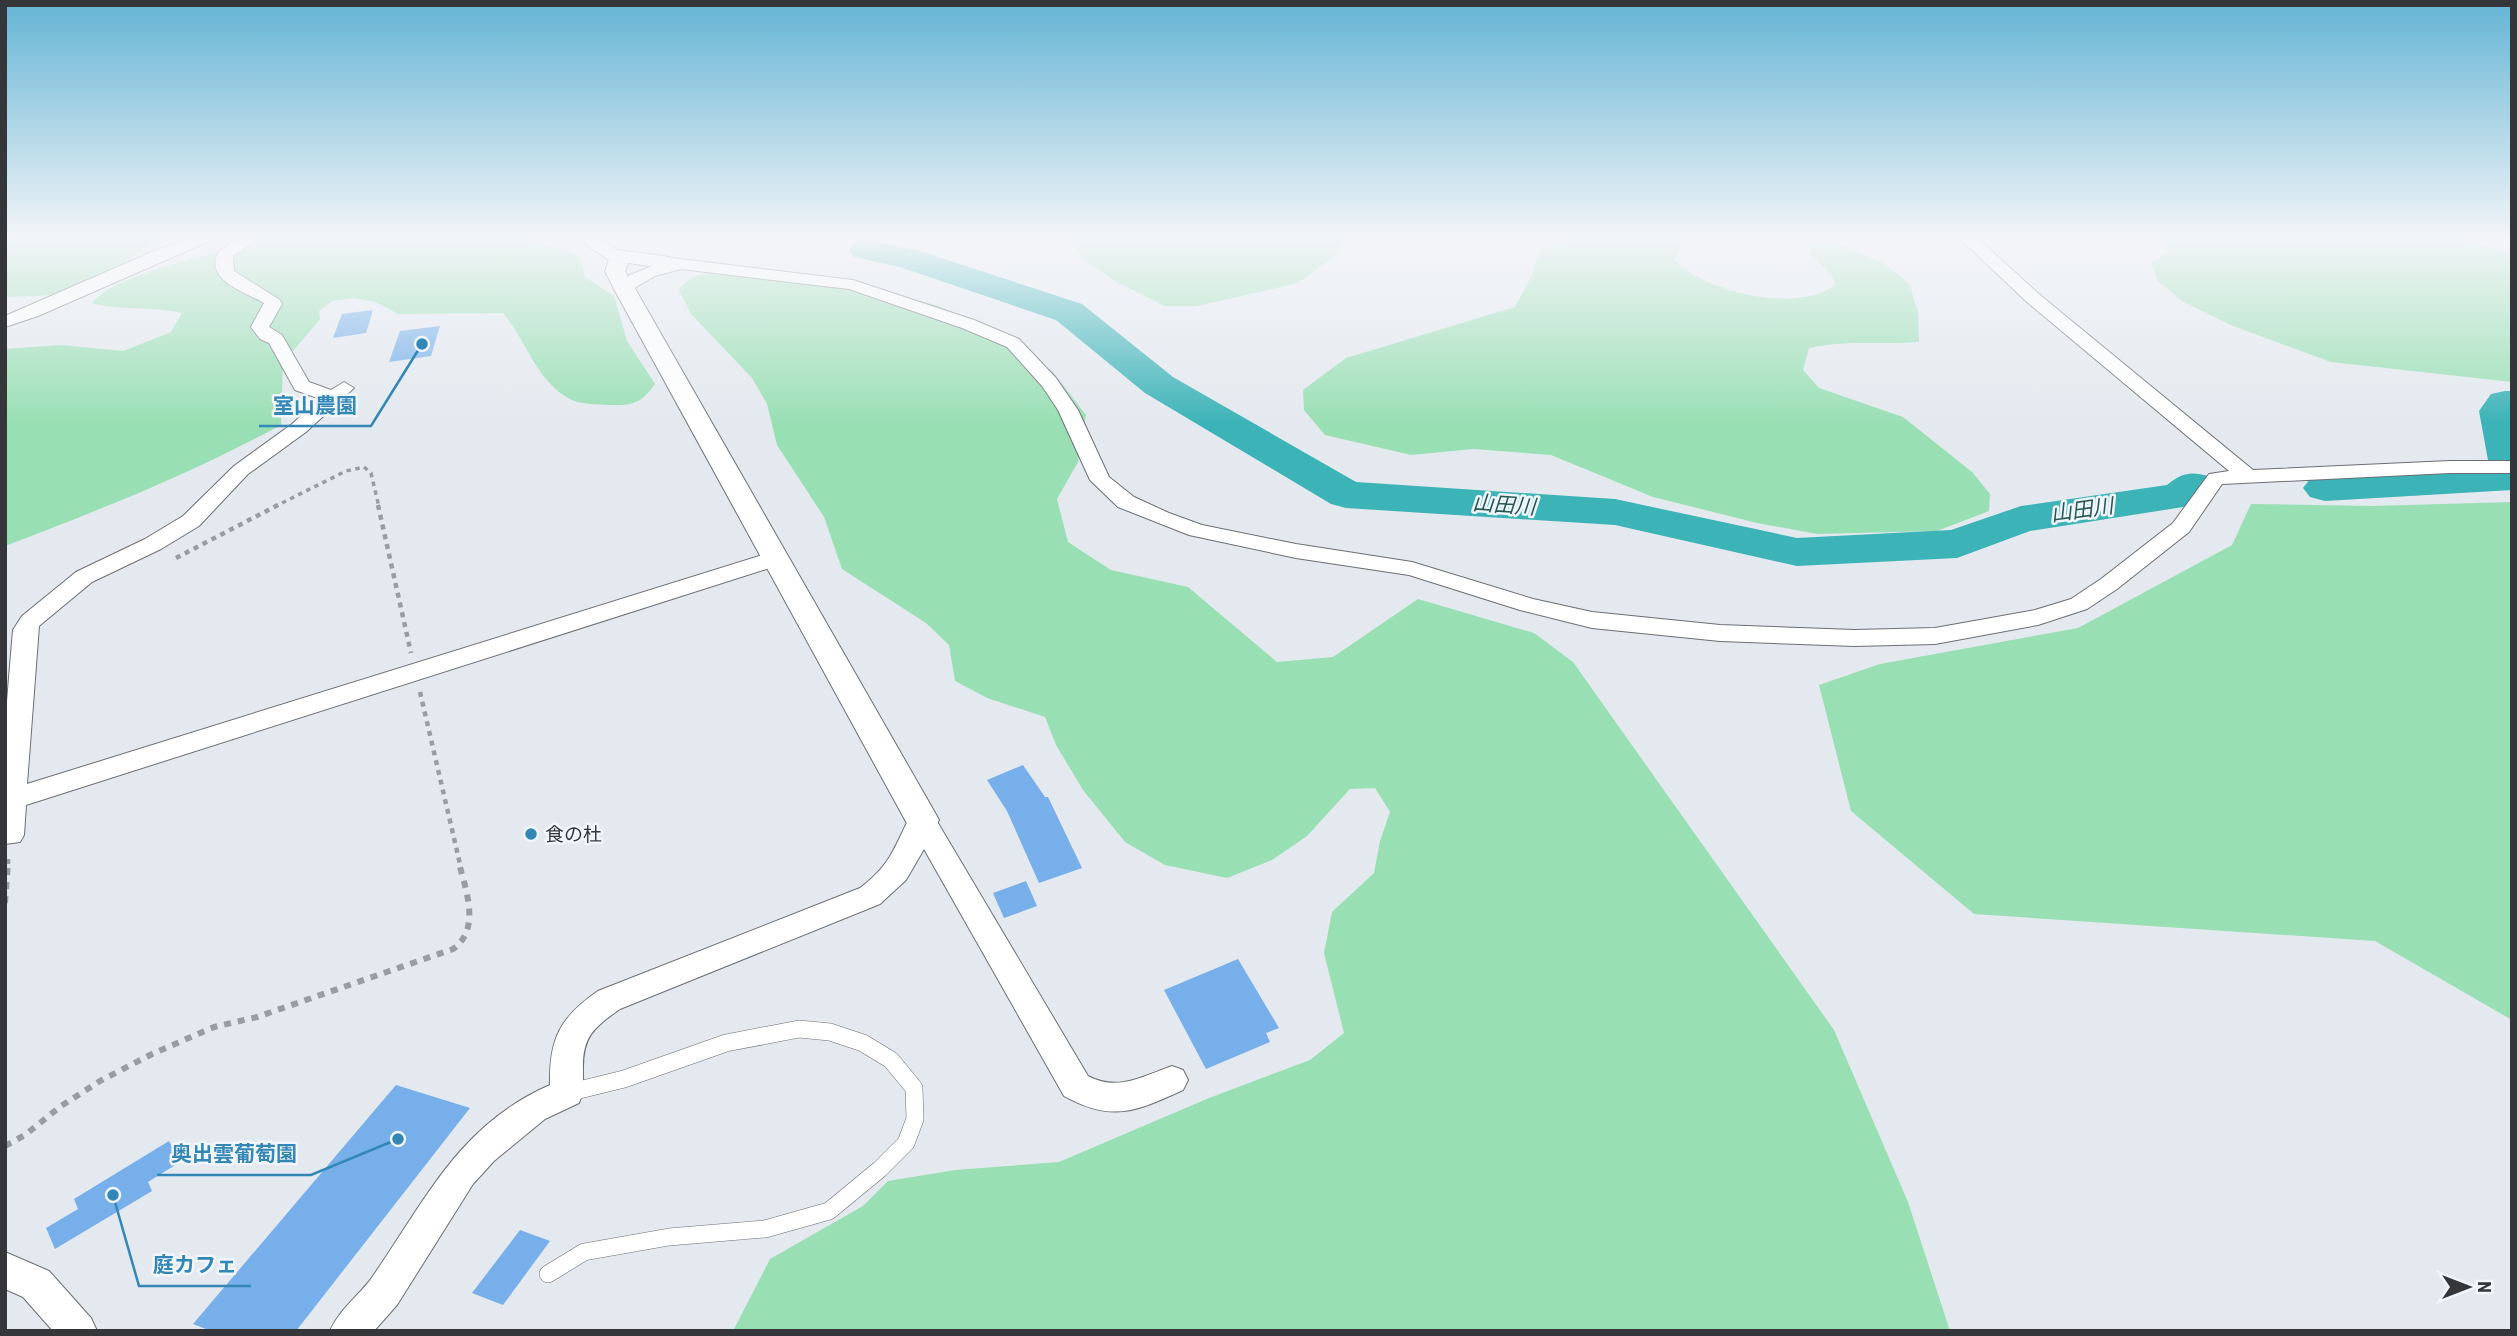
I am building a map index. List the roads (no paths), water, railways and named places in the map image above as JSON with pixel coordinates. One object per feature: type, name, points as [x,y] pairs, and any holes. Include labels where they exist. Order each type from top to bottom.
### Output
[{"type":"street","points":[[5,322],[66,298]]},
{"type":"street","points":[[10,835],[9,800],[25,630],[30,621],[83,577],[153,544],[191,521],[241,470],[299,428],[339,392],[302,386],[276,339],[266,335],[260,327],[273,304],[268,298]]},
{"type":"street","points":[[629,298],[922,820],[1076,1086],[1091,1096],[1108,1101],[1129,1098],[1172,1080]]},
{"type":"street","points":[[892,298],[968,324],[1013,343],[1049,382],[1068,410],[1100,480],[1126,502],[1197,530],[1296,551],[1412,569],[1528,605],[1592,620],[1720,633],[1855,638],[1935,636],[2038,617],[2079,604],[2109,584],[2181,527],[2216,478],[2512,467]]},
{"type":"street","points":[[2034,298],[2081,341],[2187,423],[2246,475]]},
{"type":"street","points":[[9,800],[774,559]]},
{"type":"street","points":[[349,1331],[384,1292],[468,1166],[533,1108],[567,1093],[565,1055],[575,1028],[589,1013],[610,1000],[870,896],[889,882],[903,866],[922,820]]},
{"type":"street","points":[[5,1270],[36,1284],[78,1331]]},
{"type":"lane","points":[[548,1274],[584,1252],[669,1237],[765,1229],[829,1211],[880,1169],[905,1143],[915,1119],[914,1088],[891,1060],[863,1043],[830,1032],[799,1029],[726,1043],[624,1079],[567,1093]]},
{"type":"waterway","name":"山田川","points":[[1028,298],[1069,312],[1159,385],[1346,495],[1615,512],[1797,552],[1957,544],[2021,519],[2180,496],[2193,485]]},
{"type":"waterway","name":"山田川","points":[[2509,460],[2499,411],[2505,403],[2512,403]]},
{"type":"waterway","name":"山田川","points":[[2325,488],[2503,479],[2511,473]]},
{"type":"place","name":"室山農園","points":[[422,344]]},
{"type":"place","name":"食の杜","points":[[531,834]]},
{"type":"place","name":"奥出雲葡萄園","points":[[398,1139]]},
{"type":"place","name":"庭カフェ","points":[[113,1195]]}]
